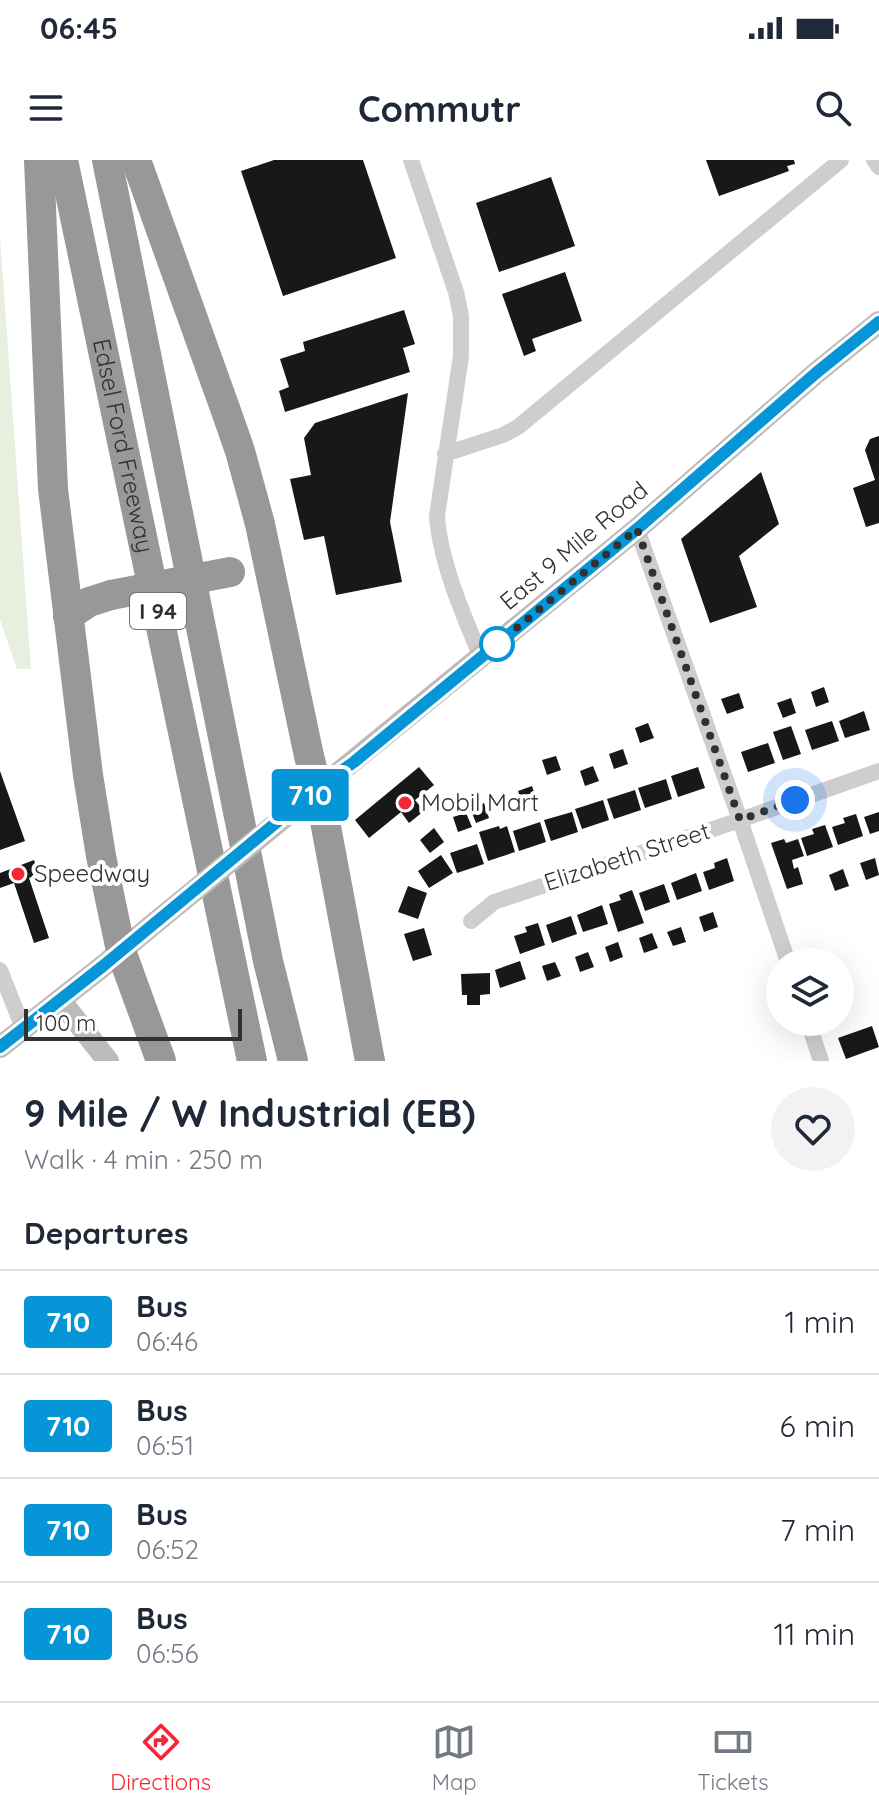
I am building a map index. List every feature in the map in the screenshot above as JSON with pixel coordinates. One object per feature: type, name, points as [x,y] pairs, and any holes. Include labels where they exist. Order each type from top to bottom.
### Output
[{"type":"highway","points":[[39,160],[51,451],[90,790],[121,951],[161,1061]]},
{"type":"highway","name":"Edsel Ford Freeway","points":[[63,160],[252,1061]]},
{"type":"highway","name":"Edsel Ford Freeway","points":[[107,160],[268,961],[293,1061]]},
{"type":"highway","points":[[136,160],[240,451],[260,524],[318,788],[370,1061]]},
{"type":"highway","points":[[68,616],[89,602],[111,595],[230,572],[251,572],[273,583]]},
{"type":"main road","name":"East 9 Mile Road","points":[[0,1047],[637,529],[879,322]]},
{"type":"main road","points":[[60,1000],[108,1061]]},
{"type":"street","points":[[411,160],[456,292],[461,316],[461,356],[437,507],[439,538],[481,657]]},
{"type":"street","points":[[445,454],[518,427],[841,160]]},
{"type":"street","points":[[874,160],[879,167]]},
{"type":"street","points":[[637,529],[783,948]]},
{"type":"street","name":"Elizabeth Street","points":[[471,921],[494,902],[879,771]]},
{"type":"street","points":[[0,970],[23,1028]]},
{"type":"street","points":[[813,1036],[821,1061]]},
{"type":"green space","points":[[0,237],[31,669],[17,669],[0,620]]},
{"type":"building","points":[[274,160],[363,160],[396,258],[283,296],[241,171]]},
{"type":"building","points":[[706,160],[794,160],[795,164],[787,166],[789,171],[719,196]]},
{"type":"building","points":[[551,177],[575,246],[499,272],[476,203]]},
{"type":"building","points":[[565,272],[582,321],[532,339],[536,351],[524,356],[502,294]]},
{"type":"building","points":[[404,310],[415,344],[403,348],[410,372],[285,412],[279,391],[289,387],[280,359],[305,351],[303,342]]},
{"type":"building","points":[[408,393],[390,522],[402,582],[336,595],[324,536],[304,540],[290,479],[311,475],[304,438],[315,423]]},
{"type":"building","points":[[879,436],[879,523],[866,527],[853,488],[875,480],[865,450],[870,439]]},
{"type":"building","points":[[761,472],[779,524],[739,556],[757,607],[710,623],[681,539]]},
{"type":"building","points":[[824,687],[829,702],[816,707],[811,692]]},
{"type":"building","points":[[739,693],[744,708],[727,714],[721,699]]},
{"type":"building","points":[[791,698],[796,713],[783,718],[777,703]]},
{"type":"building","points":[[864,711],[870,730],[845,738],[839,721]]},
{"type":"building","points":[[832,721],[839,741],[812,750],[805,730]]},
{"type":"building","points":[[648,723],[654,738],[640,743],[635,728]]},
{"type":"building","points":[[791,726],[801,754],[783,760],[773,732]]},
{"type":"building","points":[[768,743],[775,763],[748,772],[741,752]]},
{"type":"building","points":[[623,749],[628,764],[614,769],[609,754]]},
{"type":"building","points":[[556,756],[561,770],[547,775],[542,760]]},
{"type":"building","points":[[593,766],[599,781],[585,786],[580,771]]},
{"type":"building","points":[[419,767],[434,785],[415,800],[424,811],[409,823],[401,812],[369,838],[355,820]]},
{"type":"building","points":[[698,767],[705,788],[678,797],[671,776]]},
{"type":"building","points":[[0,771],[25,841],[0,850]]},
{"type":"building","points":[[666,779],[672,799],[645,808],[638,788]]},
{"type":"building","points":[[532,786],[537,801],[523,806],[518,791]]},
{"type":"building","points":[[635,790],[641,810],[614,819],[607,799]]},
{"type":"building","points":[[603,800],[609,820],[582,829],[575,809]]},
{"type":"building","points":[[484,803],[489,818],[476,823],[470,808]]},
{"type":"building","points":[[572,812],[578,832],[551,841],[544,820]]},
{"type":"building","points":[[879,812],[879,831],[870,834],[864,817]]},
{"type":"building","points":[[466,813],[472,827],[458,832],[453,817]]},
{"type":"building","points":[[856,814],[863,836],[838,845],[832,827],[845,823],[843,818]]},
{"type":"building","points":[[540,822],[546,842],[519,851],[513,831]]},
{"type":"building","points":[[825,825],[833,847],[807,856],[801,838],[814,834],[812,829]]},
{"type":"building","points":[[499,826],[500,829],[507,826],[515,852],[488,861],[479,832]]},
{"type":"building","points":[[434,828],[444,842],[430,853],[420,840]]},
{"type":"building","points":[[784,839],[786,843],[798,839],[804,856],[792,860],[794,869],[798,867],[803,884],[787,889],[771,843]]},
{"type":"building","points":[[477,844],[484,864],[457,873],[450,853]]},
{"type":"building","points":[[441,855],[453,873],[429,888],[418,871]]},
{"type":"building","points":[[727,858],[734,881],[709,890],[703,872],[715,868],[714,863]]},
{"type":"building","points":[[875,858],[879,875],[866,880],[860,863]]},
{"type":"building","points":[[34,860],[39,874],[29,878],[49,938],[34,943],[14,883],[0,888],[0,873]]},
{"type":"building","points":[[843,869],[849,886],[835,891],[829,875]]},
{"type":"building","points":[[696,873],[702,891],[677,900],[671,883]]},
{"type":"building","points":[[664,884],[670,902],[645,911],[639,893]]},
{"type":"building","points":[[408,886],[427,893],[418,919],[398,912]]},
{"type":"building","points":[[632,890],[644,923],[618,932],[609,904],[621,900],[619,895]]},
{"type":"building","points":[[602,905],[608,924],[583,932],[577,915]]},
{"type":"building","points":[[713,912],[718,927],[704,932],[699,917]]},
{"type":"building","points":[[571,916],[577,934],[552,943],[546,925]]},
{"type":"building","points":[[538,923],[545,945],[520,954],[514,936],[527,932],[525,927]]},
{"type":"building","points":[[681,927],[686,942],[673,946],[667,932]]},
{"type":"building","points":[[424,928],[432,955],[413,961],[404,934]]},
{"type":"building","points":[[652,933],[658,948],[644,953],[639,938]]},
{"type":"building","points":[[618,942],[623,957],[610,962],[605,947]]},
{"type":"building","points":[[588,952],[594,967],[580,972],[575,957]]},
{"type":"building","points":[[520,961],[526,979],[500,988],[495,970]]},
{"type":"building","points":[[555,962],[561,976],[547,981],[542,966]]},
{"type":"building","points":[[490,973],[490,994],[480,995],[480,1005],[467,1005],[467,995],[462,995],[461,974]]},
{"type":"building","points":[[872,1026],[879,1047],[846,1059],[838,1038],[854,1036],[854,1032]]},
{"type":"bus line","name":"710","points":[[0,1047],[637,529],[879,322]]},
{"type":"place","name":"Mobil Mart","points":[[405,803]]},
{"type":"place","name":"Speedway","points":[[18,874]]},
{"type":"route","points":[[497,644],[637,529],[740,820],[795,800]]}]
